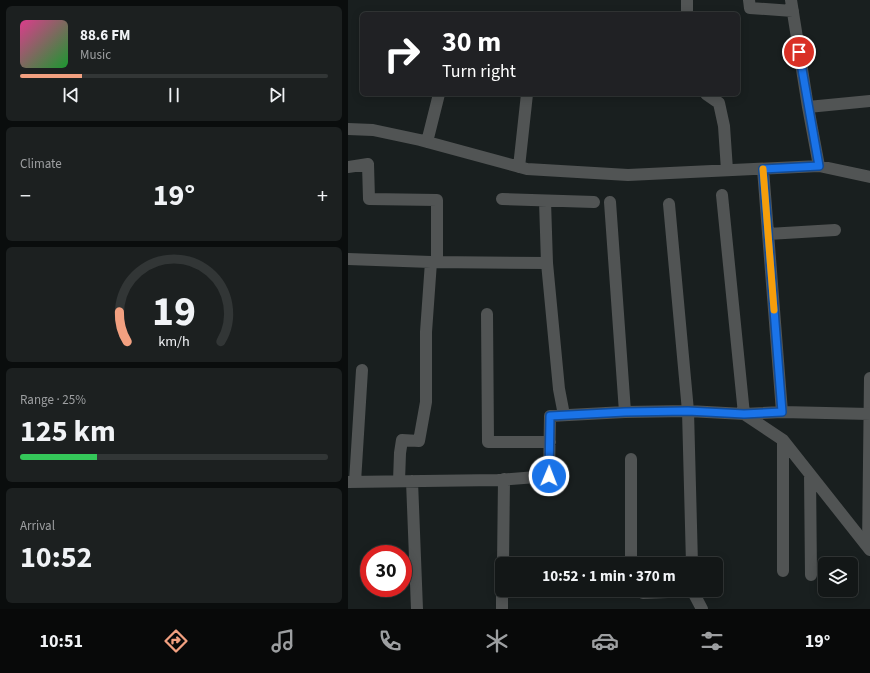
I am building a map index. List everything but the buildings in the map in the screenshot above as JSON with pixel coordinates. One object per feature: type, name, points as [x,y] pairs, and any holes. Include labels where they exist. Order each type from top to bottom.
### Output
[{"type":"street","points":[[687,0],[687,12]]},
{"type":"street","points":[[749,0],[750,8],[792,5],[819,166]]},
{"type":"street","points":[[427,142],[439,96]]},
{"type":"street","points":[[519,167],[527,96]]},
{"type":"street","points":[[709,96],[719,103],[724,126],[727,170]]},
{"type":"street","points":[[808,107],[870,102]]},
{"type":"street","points":[[348,129],[373,130],[427,142],[526,169],[628,175],[819,166],[870,177]]},
{"type":"street","points":[[348,167],[368,164],[369,199],[437,200],[434,262],[426,332],[426,402],[420,441],[402,440],[399,481]]},
{"type":"street","points":[[763,169],[782,412]]},
{"type":"street","points":[[722,195],[744,414]]},
{"type":"street","points":[[502,199],[594,202]]},
{"type":"street","points":[[545,200],[547,263],[559,389],[564,415]]},
{"type":"street","points":[[610,202],[625,412]]},
{"type":"street","points":[[669,204],[688,411],[692,557]]},
{"type":"street","points":[[768,234],[834,230]]},
{"type":"street","points":[[348,259],[434,262],[547,263]]},
{"type":"street","points":[[487,314],[488,442],[550,442]]},
{"type":"street","points":[[362,370],[352,482],[504,479],[549,476],[550,416],[625,412],[688,411],[744,414],[782,412],[870,414]]},
{"type":"street","points":[[869,548],[870,378]]},
{"type":"street","points":[[744,414],[783,440],[869,548]]},
{"type":"street","points":[[783,440],[783,571]]},
{"type":"street","points":[[631,459],[631,557]]},
{"type":"street","points":[[810,474],[811,575]]},
{"type":"street","points":[[502,557],[504,479]]},
{"type":"street","points":[[412,481],[417,609]]},
{"type":"street","points":[[502,597],[502,609]]},
{"type":"street","points":[[696,597],[702,609]]},
{"type":"slow traffic","points":[[763,169],[774,310]]},
{"type":"route","points":[[549,476],[550,416],[625,412],[688,411],[744,414],[782,412],[763,169],[819,166],[799,52]]}]
